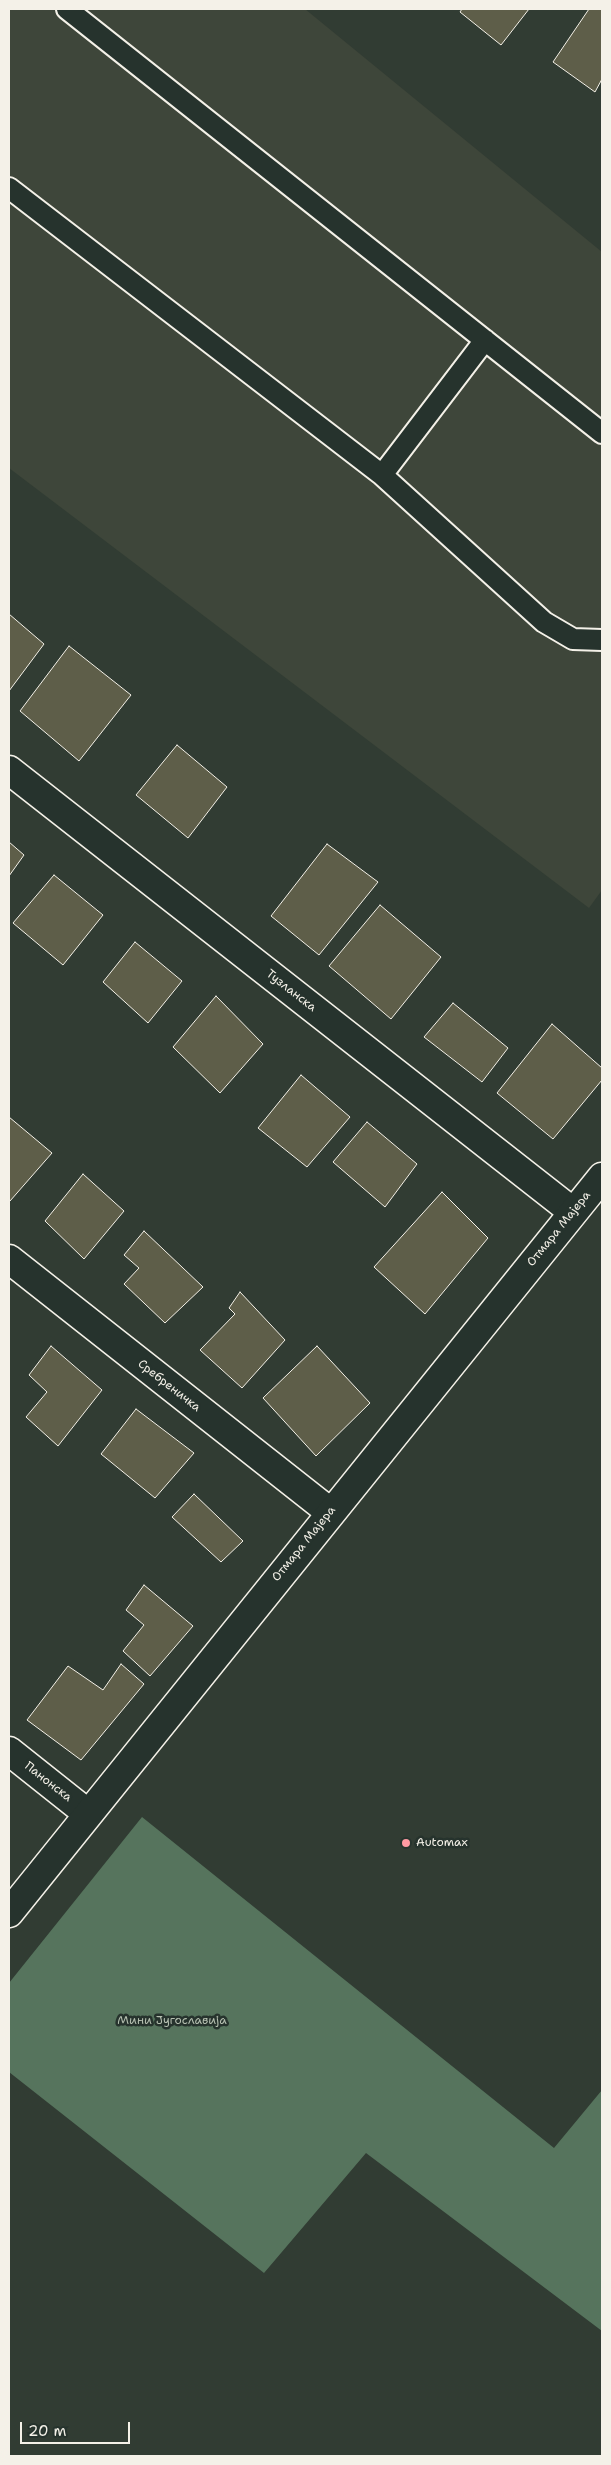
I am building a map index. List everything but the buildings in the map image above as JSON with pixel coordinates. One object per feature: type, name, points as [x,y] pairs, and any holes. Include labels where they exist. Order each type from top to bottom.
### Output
[{"type":"street","name":"Тузланска","points":[[9,770],[573,1212]]},
{"type":"street","name":"Отмара Мајера","points":[[9,1913],[87,1813],[602,1177]]},
{"type":"street","name":"Сребреничка","points":[[9,1260],[330,1512]]},
{"type":"street","name":"Панонска","points":[[9,1751],[87,1813]]},
{"type":"lane","points":[[67,9],[602,433]]},
{"type":"lane","points":[[9,188],[382,476],[544,622],[573,639],[602,640]]},
{"type":"lane","points":[[382,476],[485,340]]},
{"type":"shaded area","points":[[9,9],[305,9],[602,252],[602,890],[589,908],[9,468]]},
{"type":"green space","name":"Мини Југославија","points":[[142,1817],[554,2148],[602,2090],[602,2331],[366,2153],[264,2273],[9,2072],[9,1983]]},
{"type":"place","name":"Automax","points":[[406,1843]]}]
